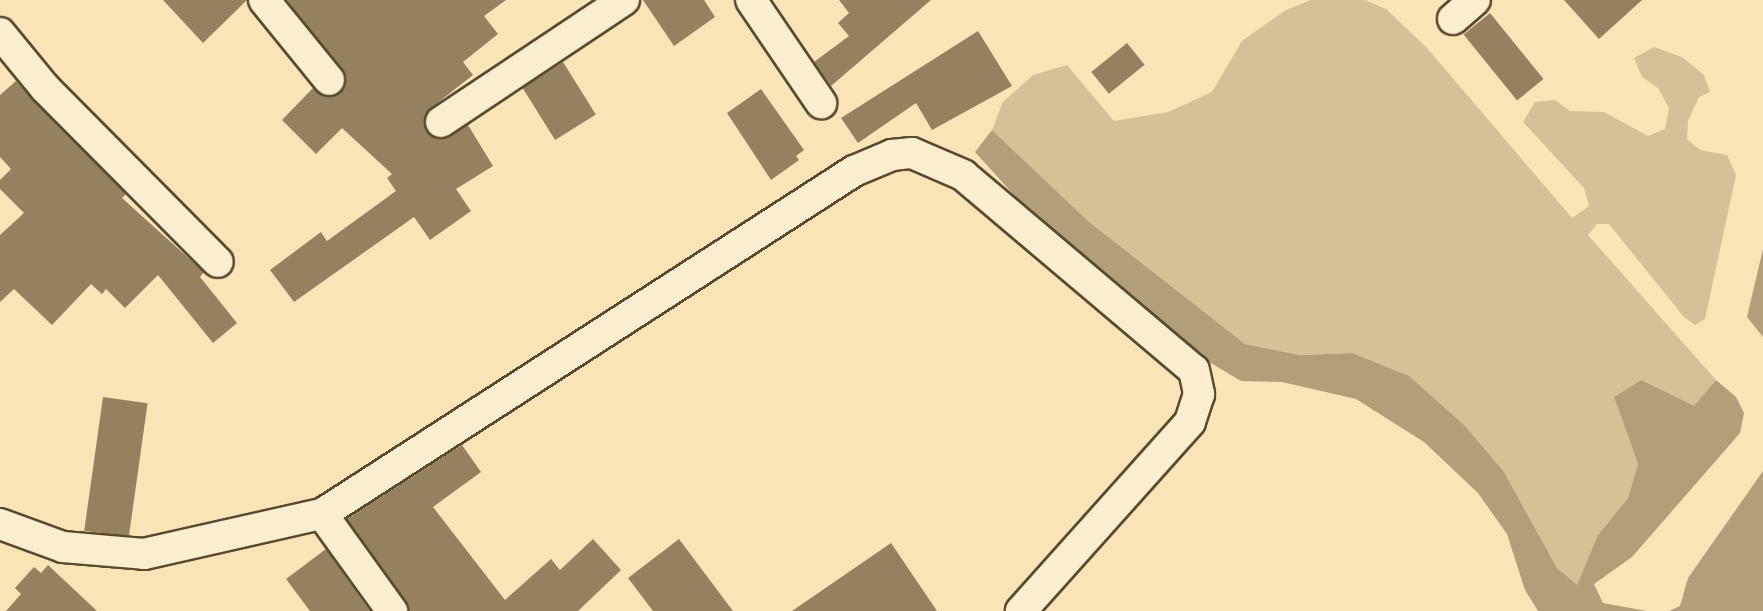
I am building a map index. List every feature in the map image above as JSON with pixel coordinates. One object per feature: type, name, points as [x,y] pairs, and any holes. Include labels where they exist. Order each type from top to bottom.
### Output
[{"type":"street","points":[[264,0],[329,80]]},
{"type":"street","points":[[441,122],[624,0]]},
{"type":"street","points":[[1452,19],[1475,0]]},
{"type":"street","points":[[754,1],[821,103]]},
{"type":"street","points":[[0,33],[45,88],[218,262]]},
{"type":"street","points":[[3,530],[63,547],[144,554],[322,514],[854,170],[892,155],[912,153],[963,175],[1194,370],[1199,394],[1190,422],[1021,611]]},
{"type":"street","points":[[322,514],[392,611]]},
{"type":"shaded area","points":[[1311,0],[1365,0],[1386,9],[1427,48],[1572,218],[1589,206],[1584,188],[1523,122],[1535,102],[1555,100],[1570,111],[1604,112],[1648,136],[1665,129],[1669,108],[1658,88],[1642,77],[1634,58],[1654,47],[1682,57],[1704,75],[1710,92],[1699,97],[1688,121],[1687,139],[1700,150],[1727,155],[1736,175],[1705,319],[1695,325],[1684,317],[1609,224],[1597,224],[1588,235],[1716,380],[1694,407],[1641,380],[1614,397],[1638,464],[1628,498],[1598,535],[1577,586],[1557,568],[1504,472],[1352,353],[1300,355],[1245,344],[1088,221],[992,130],[1003,102],[1033,75],[1067,65],[1114,121],[1168,112],[1212,92],[1242,41],[1286,10]]},
{"type":"shaded area","points":[[992,130],[1088,221],[1245,344],[1300,355],[1352,353],[1409,376],[1464,425],[1504,472],[1557,568],[1577,585],[1598,535],[1628,498],[1638,464],[1614,397],[1641,380],[1694,406],[1716,380],[1736,397],[1744,413],[1740,433],[1632,557],[1594,584],[1603,603],[1647,611],[1538,611],[1525,590],[1507,534],[1478,493],[1424,442],[1356,399],[1282,382],[1241,381],[1204,359],[1031,214],[975,152]]},
{"type":"shaded area","points":[[1763,249],[1763,337],[1747,317]]},
{"type":"shaded area","points":[[1763,471],[1763,611],[1669,611],[1680,606],[1688,578]]},
{"type":"building","points":[[163,0],[247,0],[203,43]]},
{"type":"building","points":[[287,0],[506,0],[484,16],[498,34],[463,62],[473,75],[431,108],[424,122],[427,132],[441,139],[468,125],[493,166],[456,189],[471,211],[430,240],[414,217],[294,302],[270,270],[321,232],[327,241],[396,191],[387,178],[392,174],[342,128],[316,154],[282,120],[313,88],[332,97],[345,87],[346,78]]},
{"type":"building","points":[[643,0],[704,0],[715,17],[674,46]]},
{"type":"building","points":[[839,0],[931,0],[831,86],[814,62],[849,36],[838,23],[849,13]]},
{"type":"building","points":[[1564,0],[1642,0],[1599,39]]},
{"type":"building","points":[[1490,13],[1543,79],[1517,100],[1464,34]]},
{"type":"building","points":[[978,31],[1012,86],[932,130],[916,103],[858,143],[841,118]]},
{"type":"building","points":[[1127,43],[1145,65],[1109,94],[1091,72]]},
{"type":"building","points":[[563,62],[596,115],[555,140],[522,87]]},
{"type":"building","points":[[16,81],[126,194],[122,198],[204,272],[200,277],[237,323],[213,343],[158,275],[125,308],[106,289],[102,294],[91,284],[52,325],[14,289],[0,302],[0,235],[24,213],[0,189],[0,180],[11,169],[0,157],[0,95]]},
{"type":"building","points":[[761,89],[804,150],[796,156],[799,160],[771,180],[727,113]]},
{"type":"building","points":[[103,397],[148,403],[129,537],[84,531]]},
{"type":"building","points":[[462,445],[481,472],[433,507],[505,600],[551,559],[560,570],[593,539],[621,570],[578,611],[409,611],[347,519]]},
{"type":"building","points":[[679,539],[733,611],[653,611],[628,578]]},
{"type":"building","points":[[891,543],[937,611],[792,611]]},
{"type":"building","points":[[326,549],[370,611],[310,611],[286,579]]},
{"type":"building","points":[[48,565],[97,611],[6,611],[21,594],[15,588],[34,567],[41,573]]}]
